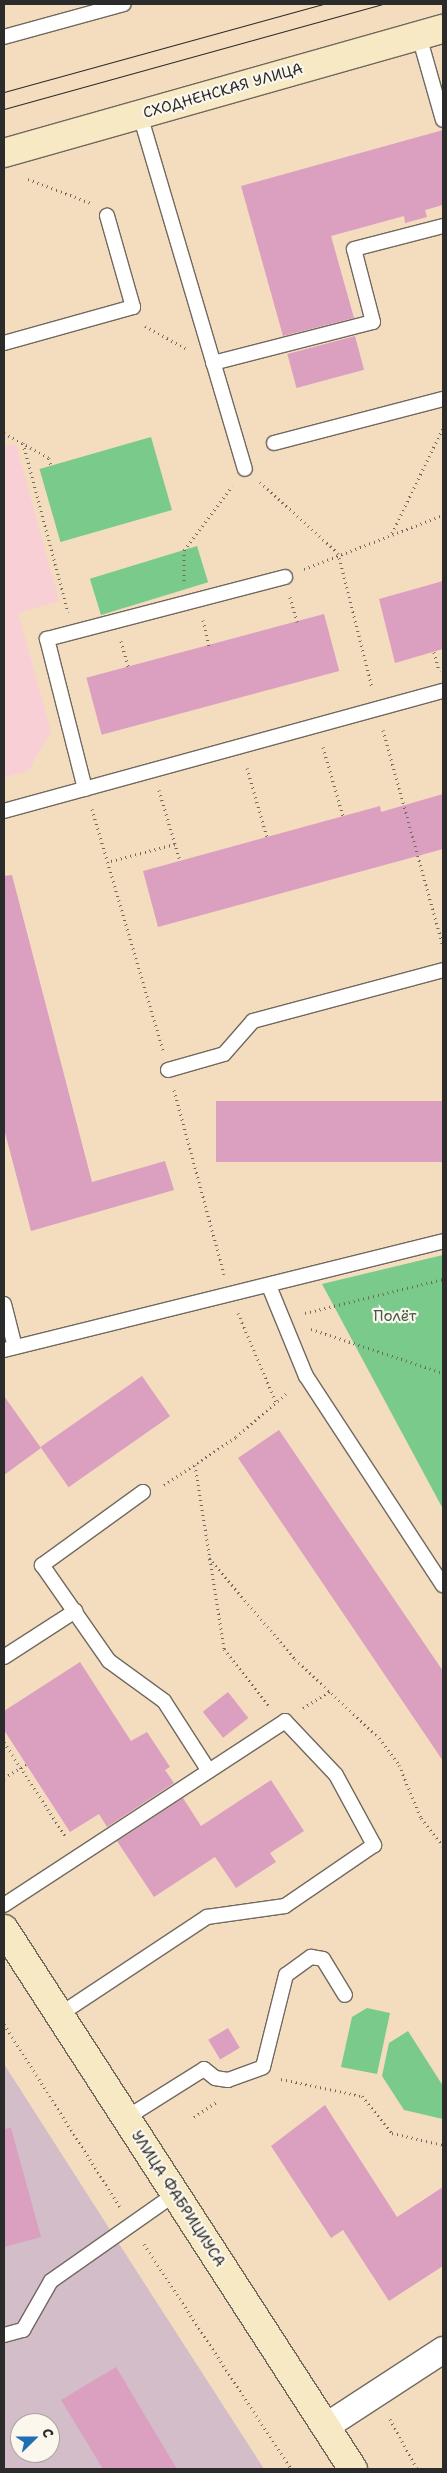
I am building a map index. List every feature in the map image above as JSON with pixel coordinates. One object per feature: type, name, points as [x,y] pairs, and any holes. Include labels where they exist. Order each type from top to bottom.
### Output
[{"type":"main road","name":"СХОДНЕНСКАЯ УЛИЦА","points":[[4,153],[431,33]]},
{"type":"main road","name":"УЛИЦА ФАБРИЦИУСА","points":[[4,1929],[353,2469]]},
{"type":"street","points":[[325,2427],[443,2350]]},
{"type":"lane","points":[[4,37],[124,4]]},
{"type":"lane","points":[[431,33],[443,120]]},
{"type":"lane","points":[[140,115],[245,469]]},
{"type":"lane","points":[[4,343],[133,307],[107,216]]},
{"type":"lane","points":[[213,363],[373,322],[354,248],[443,226]]},
{"type":"lane","points":[[274,443],[443,399]]},
{"type":"lane","points":[[85,789],[47,639],[285,577]]},
{"type":"lane","points":[[4,811],[443,691]]},
{"type":"lane","points":[[168,1070],[224,1054],[253,1021],[443,970]]},
{"type":"lane","points":[[4,1304],[10,1349],[269,1286],[443,1241]]},
{"type":"lane","points":[[269,1286],[306,1376],[443,1585]]},
{"type":"lane","points":[[143,1492],[42,1565],[109,1661],[164,1702],[208,1771]]},
{"type":"lane","points":[[4,1658],[75,1611]]},
{"type":"lane","points":[[4,1905],[284,1721],[336,1775],[374,1845],[285,1906],[207,1918],[59,2015]]},
{"type":"lane","points":[[126,2118],[204,2069],[214,2078],[235,2080],[263,2067],[286,1976],[311,1957],[323,1959],[345,1995]]},
{"type":"lane","points":[[4,2335],[22,2330],[51,2281],[175,2194]]},
{"type":"path","points":[[28,179],[96,204]]},
{"type":"path","points":[[133,307],[142,324],[213,363]]},
{"type":"path","points":[[392,534],[443,428]]},
{"type":"path","points":[[4,433],[49,458],[51,466]]},
{"type":"path","points":[[22,443],[74,632]]},
{"type":"path","points":[[184,588],[184,550],[245,469],[338,553],[377,709],[443,946]]},
{"type":"path","points":[[285,577],[338,553],[443,515]]},
{"type":"path","points":[[125,656],[129,669]]},
{"type":"path","points":[[317,726],[343,816]]},
{"type":"path","points":[[241,746],[266,837]]},
{"type":"path","points":[[153,770],[180,861]]},
{"type":"path","points":[[85,789],[110,860],[230,1295],[276,1402]]},
{"type":"path","points":[[110,860],[175,844]]},
{"type":"path","points":[[282,1319],[443,1279]]},
{"type":"path","points":[[282,1319],[443,1373]]},
{"type":"path","points":[[143,1492],[171,1482],[195,1466],[306,1376]]},
{"type":"path","points":[[195,1466],[224,1650],[253,1692],[284,1721],[330,1691]]},
{"type":"path","points":[[209,1558],[295,1660],[379,1738],[399,1765],[422,1818],[443,1846]]},
{"type":"path","points":[[4,1742],[78,1856]]},
{"type":"path","points":[[4,1778],[26,1764]]},
{"type":"path","points":[[4,2024],[131,2224],[291,2469]]},
{"type":"path","points":[[273,2080],[362,2096],[392,2133],[443,2145]]},
{"type":"path","points":[[389,2419],[417,2469]]},
{"type":"shaded area","points":[[16,444],[59,601],[18,613],[51,731],[28,771],[4,777],[4,447]]},
{"type":"shaded area","points":[[4,2064],[264,2469],[4,2469]]},
{"type":"green space","points":[[151,437],[172,510],[60,542],[39,469]]},
{"type":"green space","points":[[197,546],[208,582],[101,615],[90,579]]},
{"type":"green space","name":"Полёт","points":[[443,1255],[443,1509],[322,1284]]},
{"type":"green space","points":[[367,2008],[390,2013],[377,2074],[341,2067],[352,2017]]},
{"type":"green space","points":[[408,2031],[443,2086],[443,2119],[404,2110],[382,2076],[389,2043]]},
{"type":"building","points":[[443,130],[443,205],[425,210],[427,217],[405,223],[404,216],[331,236],[354,318],[283,336],[241,186]]},
{"type":"building","points":[[355,336],[364,370],[296,388],[287,354]]},
{"type":"building","points":[[443,581],[443,649],[395,663],[379,599]]},
{"type":"building","points":[[324,614],[339,671],[102,735],[86,678]]},
{"type":"building","points":[[443,794],[443,849],[158,927],[143,871],[380,806],[381,812]]},
{"type":"building","points":[[12,875],[92,1182],[165,1161],[174,1190],[31,1231],[4,1129],[4,876]]},
{"type":"building","points":[[216,1101],[443,1101],[443,1162],[216,1162]]},
{"type":"building","points":[[142,1376],[170,1416],[69,1487],[40,1447]]},
{"type":"building","points":[[4,1396],[41,1448],[4,1475]]},
{"type":"building","points":[[279,1430],[443,1671],[443,1761],[238,1458]]},
{"type":"building","points":[[80,1662],[131,1741],[147,1732],[170,1767],[165,1770],[174,1783],[107,1827],[99,1814],[70,1832],[4,1730],[4,1711]]},
{"type":"building","points":[[228,1692],[248,1718],[223,1738],[203,1712]]},
{"type":"building","points":[[271,1780],[304,1831],[270,1853],[276,1862],[236,1888],[215,1857],[154,1897],[117,1841],[183,1798],[201,1826]]},
{"type":"building","points":[[228,2028],[240,2048],[220,2060],[208,2040]]},
{"type":"building","points":[[325,2105],[397,2217],[443,2187],[443,2266],[389,2301],[343,2230],[331,2238],[271,2146]]},
{"type":"building","points":[[11,2128],[41,2237],[4,2247],[4,2129]]},
{"type":"building","points":[[116,2367],[177,2469],[103,2469],[61,2400]]},
{"type":"tram line","points":[[4,92],[323,4]]},
{"type":"tram line","points":[[4,109],[382,4]]}]
